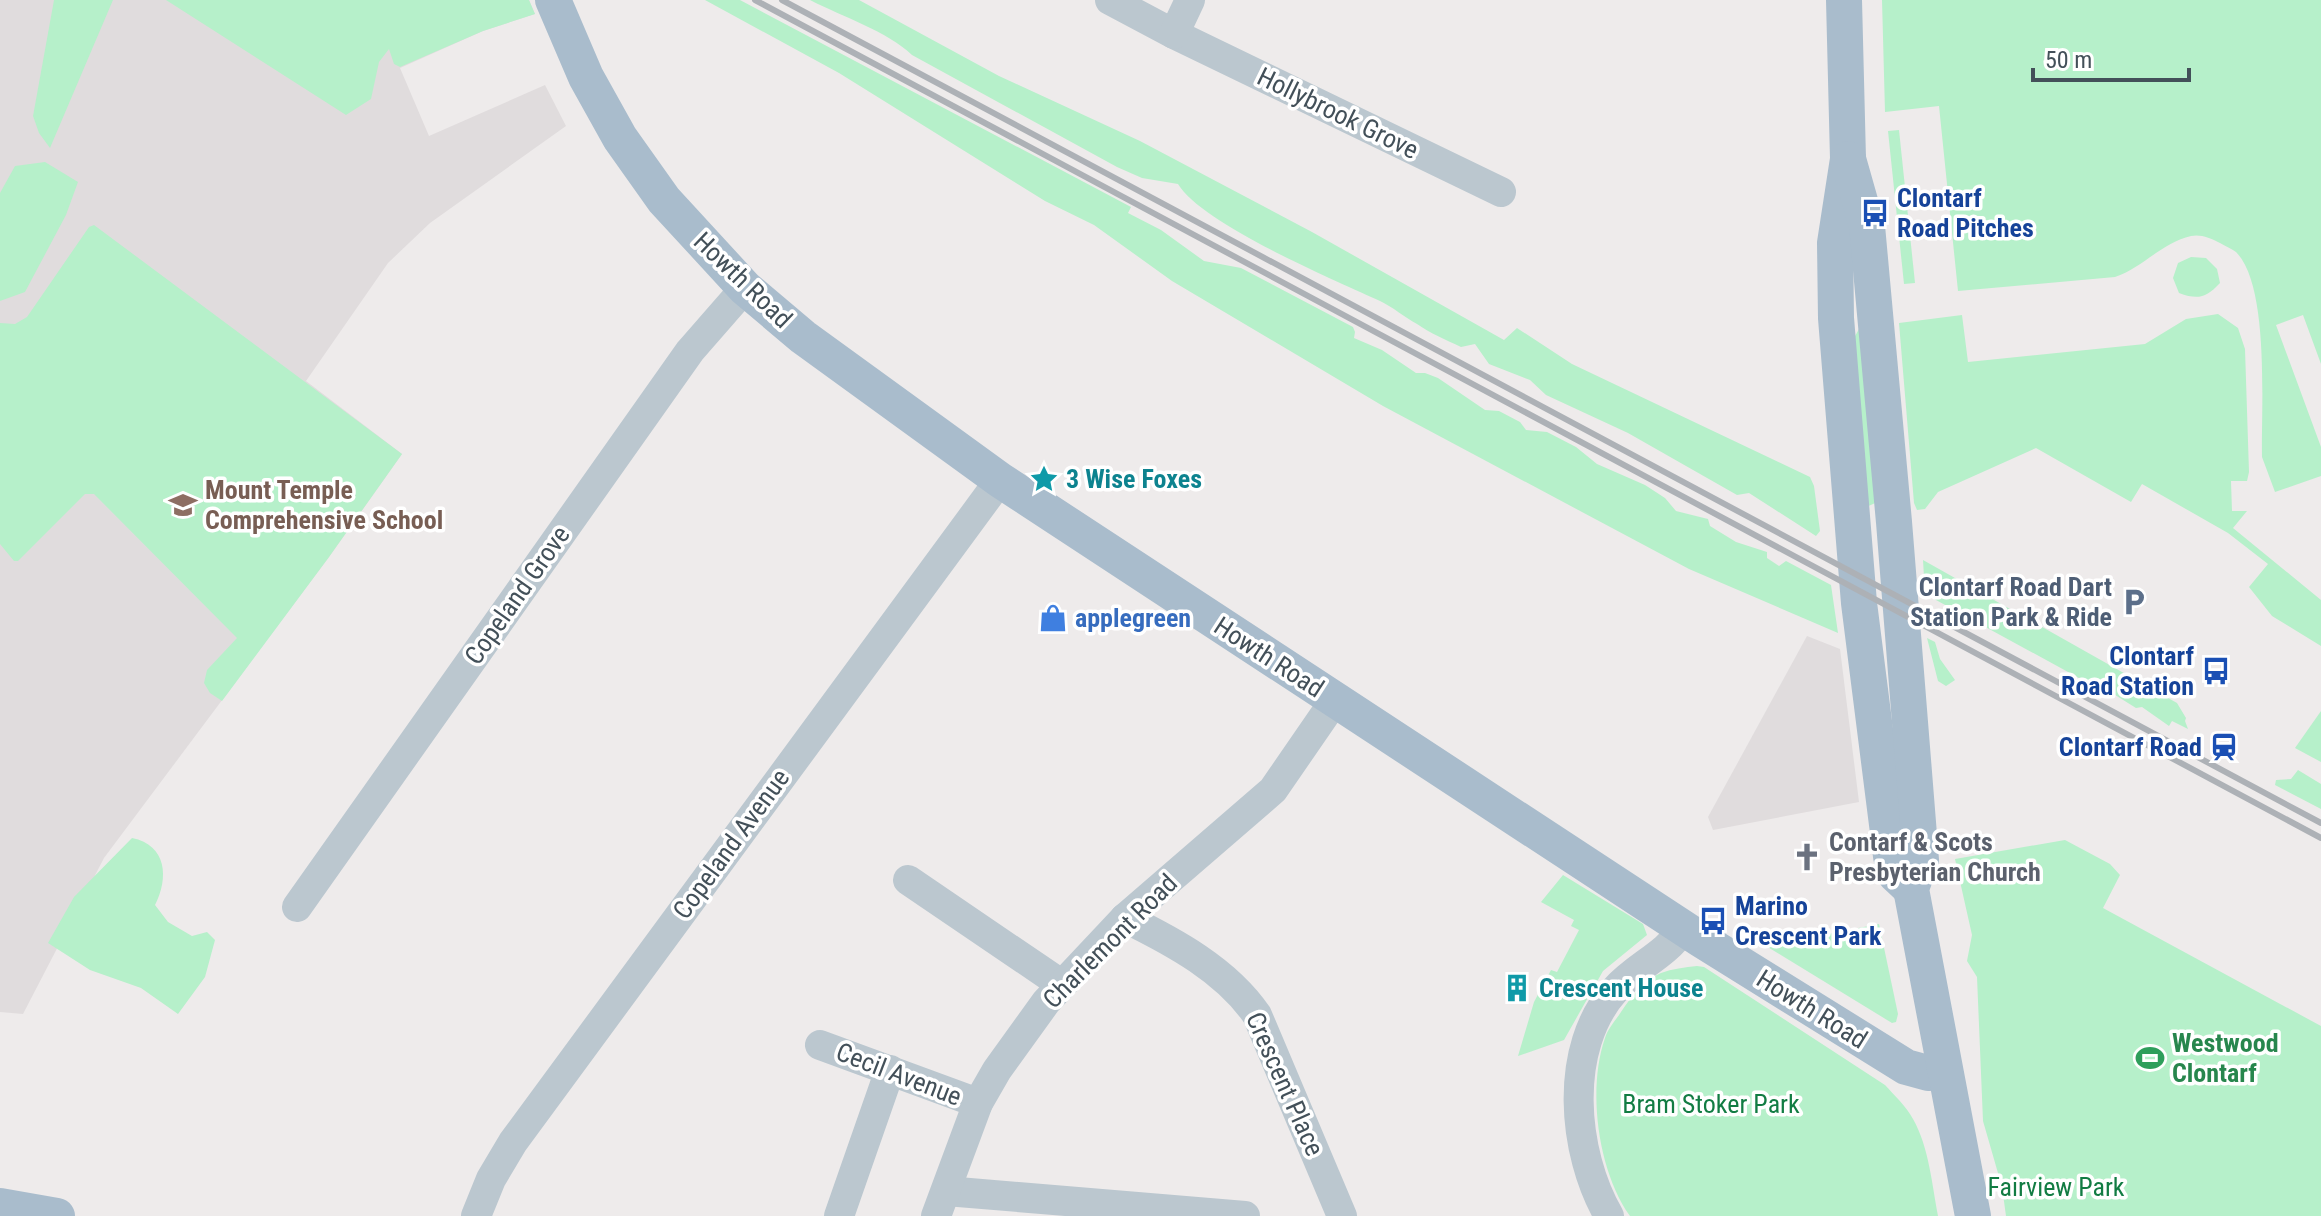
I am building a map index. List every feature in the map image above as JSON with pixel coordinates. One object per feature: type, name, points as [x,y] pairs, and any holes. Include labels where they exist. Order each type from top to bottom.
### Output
[{"type":"main road","name":"Howth Road","points":[[553,0],[586,77],[620,138],[664,200],[745,288],[803,337],[1000,480],[1683,929],[1904,1065],[1928,1073],[1945,1072]]},
{"type":"main road","points":[[1844,0],[1848,159],[1835,243],[1842,410],[1859,603],[1891,856],[1895,874],[1911,889],[1973,1216]]},
{"type":"main road","points":[[0,1206],[57,1216]]},
{"type":"street","name":"Hollybrook Grove","points":[[1110,0],[1501,192]]},
{"type":"street","points":[[1174,34],[1190,0]]},
{"type":"street","name":"Copeland Grove","points":[[297,907],[690,351],[745,288]]},
{"type":"street","name":"Copeland Avenue","points":[[476,1216],[491,1179],[508,1150],[1000,480]]},
{"type":"street","name":"Charlemont Road","points":[[941,1203],[978,1103],[997,1070],[1061,984],[1125,918],[1273,790],[1335,700]]},
{"type":"street","points":[[908,880],[1061,984]]},
{"type":"street","name":"Crescent Place","points":[[1125,918],[1199,960],[1244,995],[1257,1015],[1342,1216]]},
{"type":"street","points":[[1609,1216],[1600,1200],[1581,1131],[1579,1077],[1586,1035],[1600,1008],[1616,988],[1672,946],[1683,929]]},
{"type":"street","name":"Cecil Avenue","points":[[820,1045],[978,1103]]},
{"type":"street","points":[[839,1216],[890,1070]]},
{"type":"street","points":[[941,1203],[1245,1216]]},
{"type":"shaded area","name":"Mount Temple Comprehensive School","points":[[0,0],[529,0],[535,14],[483,31],[400,68],[429,136],[545,85],[566,126],[430,223],[388,263],[306,381],[402,454],[104,858],[23,1014],[0,1012]]},
{"type":"shaded area","points":[[1807,636],[1840,649],[1859,802],[1713,830],[1708,817]]},
{"type":"green space","points":[[54,0],[113,0],[50,148],[39,133],[33,116]]},
{"type":"green space","points":[[166,0],[529,0],[535,14],[483,31],[400,67],[394,64],[389,49],[379,62],[371,99],[346,115]]},
{"type":"green space","points":[[705,0],[740,0],[1131,207],[1128,213],[1161,230],[1204,261],[1241,268],[1353,327],[1354,338],[1382,350],[1416,373],[1438,378],[1485,410],[1499,411],[1520,422],[1526,430],[1547,432],[1576,447],[1597,464],[1645,485],[1665,498],[1676,511],[1708,519],[1710,526],[1736,542],[1767,552],[1767,558],[1779,566],[1786,561],[1831,585],[1838,633],[1689,569],[1383,406],[1172,281],[1094,225],[1045,201],[839,73]]},
{"type":"green space","points":[[810,0],[859,0],[999,76],[1140,141],[1312,232],[1504,340],[1517,328],[1572,364],[1810,477],[1820,531],[1816,536],[1749,493],[1737,495],[1628,433],[1546,395],[1530,380],[1489,364],[1475,344],[1461,347],[1385,303],[1271,250],[1213,216],[1178,184],[1142,178],[1117,167],[912,55],[877,32]]},
{"type":"green space","points":[[1882,0],[2321,0],[2321,364],[2303,315],[2276,325],[2321,447],[2321,476],[2275,492],[2262,457],[2261,349],[2254,292],[2247,269],[2236,252],[2220,243],[2198,236],[2181,239],[2115,277],[1958,291],[1939,106],[1885,112]]},
{"type":"green space","points":[[1899,130],[1915,283],[1904,284],[1888,131]]},
{"type":"green space","points":[[45,162],[78,182],[66,215],[25,292],[0,301],[0,193],[15,166]]},
{"type":"green space","points":[[94,225],[402,454],[222,701],[210,693],[204,683],[207,670],[237,638],[94,494],[85,494],[18,561],[14,561],[0,544],[0,323],[15,324],[27,317],[89,227]]},
{"type":"green space","points":[[2191,257],[2206,258],[2217,269],[2220,283],[2201,296],[2179,293],[2173,278],[2178,263]]},
{"type":"green space","points":[[2218,314],[2238,328],[2245,349],[2249,472],[2247,481],[2231,481],[2232,511],[2247,511],[2233,528],[2321,600],[2321,646],[2272,616],[2249,587],[2268,564],[2228,533],[2142,484],[2131,502],[2036,448],[1938,492],[1925,509],[1917,510],[1899,323],[1962,315],[1968,362],[2145,344],[2186,319]]},
{"type":"green space","points":[[1859,329],[1882,500],[1864,508],[1850,345]]},
{"type":"green space","points":[[1923,560],[2177,703],[2186,718],[2188,729],[2172,721],[2169,726],[2142,707],[2136,708],[2112,693],[2108,683],[2102,679],[2094,682],[2079,678],[1925,594]]},
{"type":"green space","points":[[1927,638],[1935,642],[1940,659],[1955,680],[1946,686],[1938,681]]},
{"type":"green space","points":[[2321,711],[2321,762],[2295,748]]},
{"type":"green space","points":[[2298,770],[2321,784],[2321,809],[2275,785],[2276,780],[2291,779]]},
{"type":"green space","points":[[132,838],[152,848],[162,864],[162,884],[155,905],[168,922],[192,936],[207,932],[215,940],[205,977],[178,1014],[141,988],[90,970],[48,943],[74,897]]},
{"type":"green space","name":"Westwood Clontarf","points":[[2065,840],[2110,864],[2120,875],[2103,908],[2321,1026],[2321,1216],[2006,1216],[2002,1187],[1983,1121],[1977,977],[1967,961],[1972,935],[1955,859]]},
{"type":"green space","points":[[1563,875],[1643,924],[1647,935],[1603,971],[1564,1040],[1518,1056],[1534,1002],[1551,970],[1557,972],[1579,930],[1571,926],[1574,920],[1541,902]]},
{"type":"green space","points":[[1879,924],[1898,1014],[1896,1022],[1892,1023],[1766,946]]},
{"type":"green space","name":"Bram Stoker Park","points":[[1704,967],[1885,1085],[1913,1119],[1923,1142],[1938,1216],[1630,1216],[1610,1177],[1599,1130],[1597,1081],[1605,1038],[1629,1001],[1649,980],[1665,972]]},
{"type":"railway","points":[[755,0],[2321,838]]},
{"type":"railway","points":[[782,0],[2321,823]]},
{"type":"place","name":"Clontarf Road Pitches","points":[[1875,213]]},
{"type":"place","name":"3 Wise Foxes","points":[[1044,479]]},
{"type":"place","name":"Mount Temple Comprehensive School","points":[[183,505]]},
{"type":"place","name":"Clontarf Road Dart Station Park & Ride","points":[[2134,602]]},
{"type":"place","name":"applegreen","points":[[1053,618]]},
{"type":"place","name":"Clontarf Road Station","points":[[2216,671]]},
{"type":"place","name":"Clontarf Road","points":[[2224,747]]},
{"type":"place","name":"Contarf & Scots Presbyterian Church","points":[[1807,857]]},
{"type":"place","name":"Marino Crescent Park","points":[[1713,921]]},
{"type":"place","name":"Crescent House","points":[[1517,988]]},
{"type":"place","name":"Westwood Clontarf","points":[[2150,1058]]},
{"type":"park label","name":"Fairview Park","points":[[2056,1187]]}]
